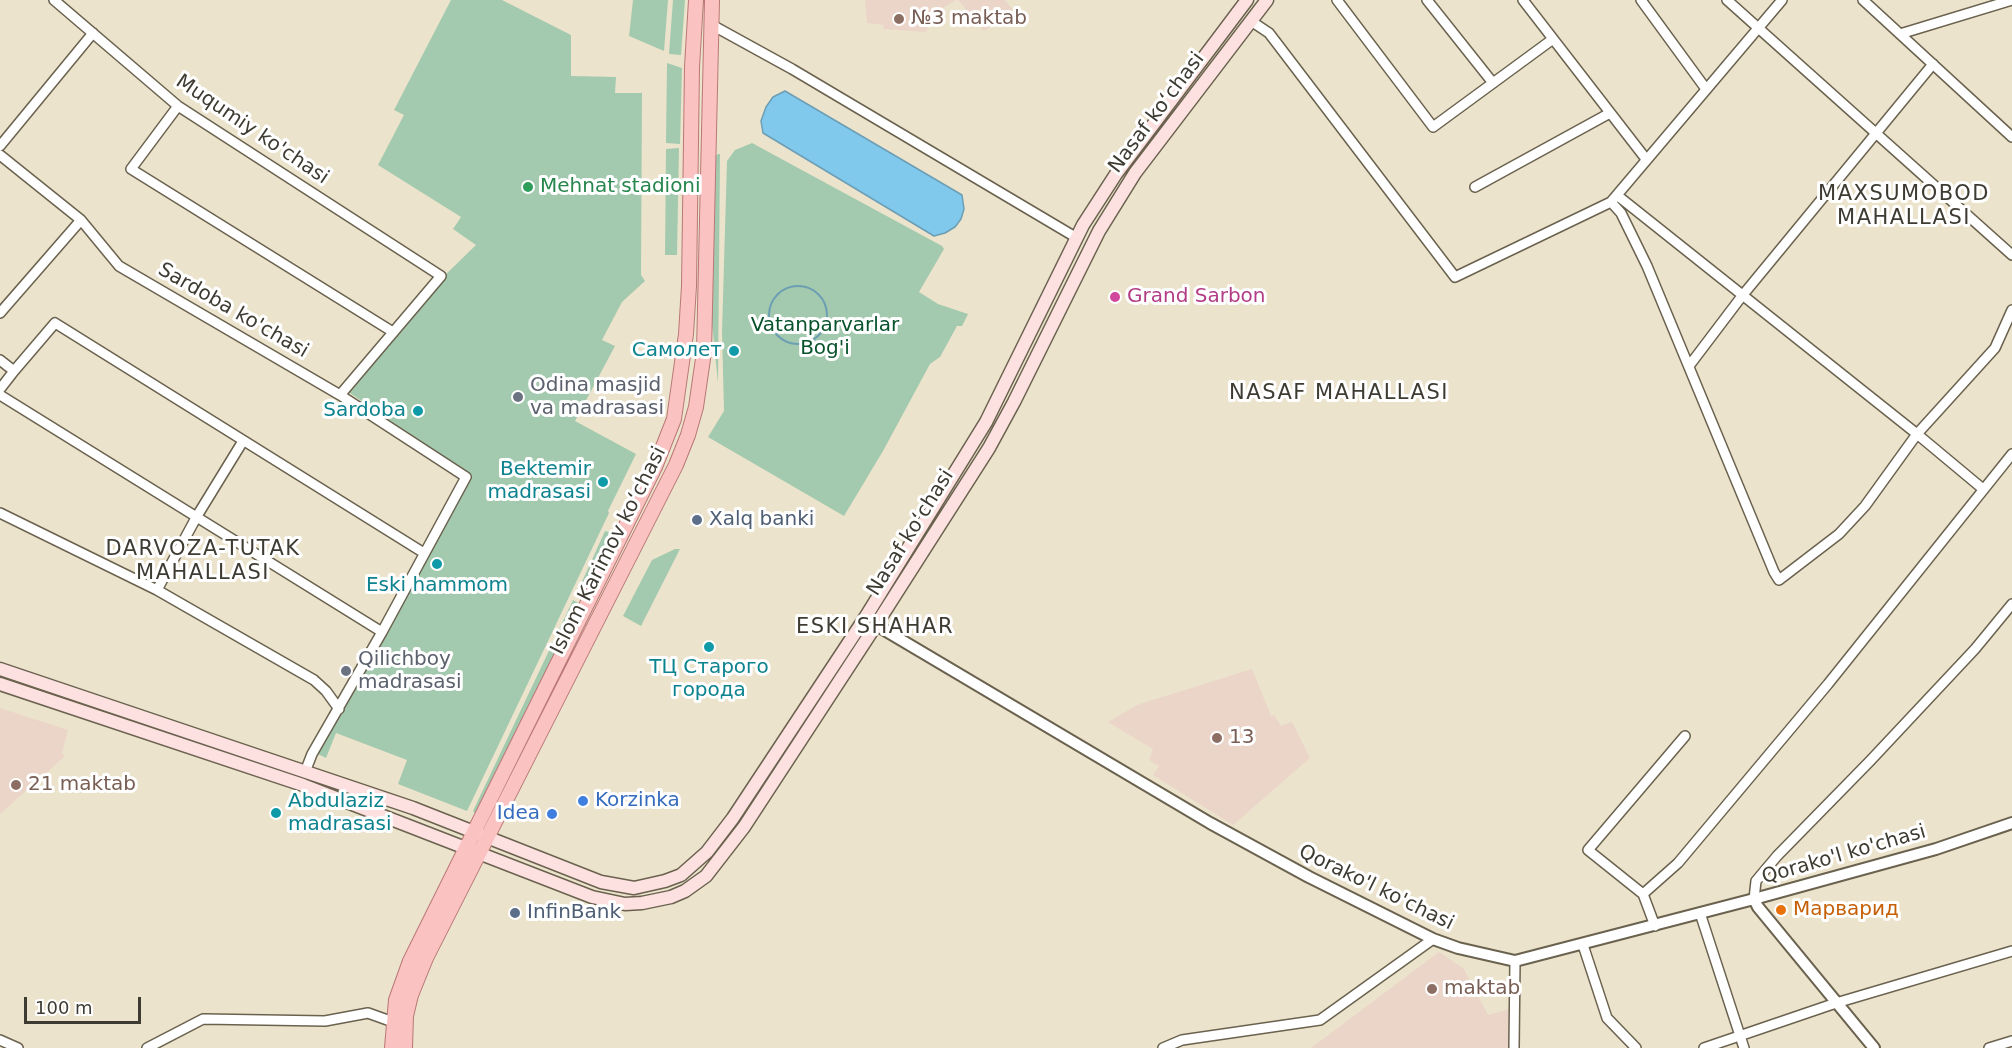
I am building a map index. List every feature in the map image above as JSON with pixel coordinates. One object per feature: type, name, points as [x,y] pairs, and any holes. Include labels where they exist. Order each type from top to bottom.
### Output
[{"type":"main road","name":"Islom Karimov ko‘chasi","points":[[392,1048],[396,1000],[410,961],[655,467],[674,419],[686,334],[692,67],[696,0]]},
{"type":"main road","name":"Islom Karimov ko‘chasi","points":[[405,1048],[406,1016],[411,994],[426,958],[676,465],[688,435],[696,407],[704,352],[712,0]]},
{"type":"main road","name":"Nasaf ko‘chasi","points":[[0,669],[413,808],[601,882],[620,887],[648,886],[681,875],[701,858],[733,818],[865,618],[986,422],[1083,225],[1116,174],[1247,0]]},
{"type":"main road","name":"Nasaf ko‘chasi","points":[[0,684],[303,785],[609,902],[626,904],[657,901],[686,891],[706,876],[744,827],[989,448],[1099,231],[1135,173],[1267,0]]},
{"type":"main road","points":[[689,246],[707,247]]},
{"type":"main road","points":[[185,745],[190,733]]},
{"type":"main road","points":[[765,770],[777,777]]},
{"type":"street","name":"Muqumiy ko'chasi","points":[[54,0],[178,106],[441,276],[393,332]]},
{"type":"street","points":[[1337,0],[1433,127],[1553,39]]},
{"type":"street","points":[[1427,0],[1493,83]]},
{"type":"street","points":[[1523,0],[1646,159]]},
{"type":"street","points":[[1641,0],[1706,89]]},
{"type":"street","points":[[1727,0],[2012,255]]},
{"type":"street","points":[[1251,21],[1269,33],[1455,277],[1614,199],[1782,0]]},
{"type":"street","points":[[1863,0],[2012,137]]},
{"type":"street","points":[[1900,34],[2012,0]]},
{"type":"street","points":[[712,25],[792,69],[1077,238]]},
{"type":"street","points":[[0,146],[93,33]]},
{"type":"street","points":[[1689,366],[1742,296],[1933,64]]},
{"type":"street","points":[[178,106],[131,169],[393,332],[340,395]]},
{"type":"street","points":[[1475,187],[1610,113]]},
{"type":"street","name":"Sardoba ko'chasi","points":[[0,155],[81,220],[119,266],[340,395],[466,477],[424,553]]},
{"type":"street","points":[[1614,199],[1742,296],[1983,489]]},
{"type":"street","points":[[1614,199],[1647,266],[1779,580],[1839,534],[1865,506],[1917,434],[1995,348],[2012,310]]},
{"type":"street","points":[[0,313],[81,220]]},
{"type":"street","points":[[0,389],[55,322],[424,553],[312,754],[305,772]]},
{"type":"street","points":[[0,360],[14,371]]},
{"type":"street","points":[[0,395],[382,632]]},
{"type":"street","points":[[157,590],[196,516],[243,441]]},
{"type":"street","points":[[1644,894],[1677,863],[1790,729],[2012,454]]},
{"type":"street","points":[[0,513],[157,590],[314,680],[326,691],[339,709]]},
{"type":"street","points":[[1874,1048],[1758,907],[1754,899],[1756,881],[1975,650],[2012,604]]},
{"type":"street","points":[[865,618],[876,625]]},
{"type":"street","name":"Qorako'l ko'chasi","points":[[876,625],[1210,823],[1309,877],[1433,939],[1458,948],[1515,961],[1655,926],[1936,849],[2012,823]]},
{"type":"street","points":[[1655,926],[1644,894],[1588,850],[1685,736]]},
{"type":"street","points":[[1701,913],[1744,1048]]},
{"type":"street","points":[[1163,1048],[1182,1040],[1320,1020],[1433,939]]},
{"type":"street","points":[[1583,945],[1607,1018],[1634,1047]]},
{"type":"street","points":[[1704,1048],[1836,1003],[2012,951]]},
{"type":"street","points":[[1514,1048],[1515,961]]},
{"type":"street","points":[[147,1048],[203,1019],[325,1021],[368,1012],[393,1022]]},
{"type":"street","points":[[1213,1037],[1216,1048]]},
{"type":"street","points":[[0,1040],[17,1048]]},
{"type":"street","points":[[1989,1048],[2012,1041]]},
{"type":"shaded area","name":"№3 maktab","points":[[865,0],[956,0],[933,14],[926,32],[883,29],[884,25],[867,23]]},
{"type":"shaded area","name":"№3 maktab","points":[[958,0],[1005,0],[1013,10],[984,31]]},
{"type":"shaded area","name":"13","points":[[1252,669],[1271,716],[1274,715],[1281,726],[1292,722],[1310,758],[1233,825],[1153,775],[1159,766],[1149,760],[1153,749],[1108,722],[1137,705]]},
{"type":"shaded area","name":"21 maktab","points":[[0,708],[68,730],[62,753],[65,756],[0,814]]},
{"type":"shaded area","name":"maktab","points":[[1439,952],[1464,969],[1488,1015],[1510,1009],[1510,1048],[1311,1048]]},
{"type":"green space","points":[[451,0],[502,0],[571,35],[571,76],[616,77],[615,93],[642,93],[641,275],[645,281],[622,302],[602,340],[615,346],[575,421],[636,454],[467,811],[398,784],[407,760],[336,733],[326,758],[318,754],[471,476],[347,391],[440,280],[476,245],[453,229],[461,217],[378,165],[404,115],[394,110]]},
{"type":"green space","points":[[633,0],[668,0],[664,51],[629,36]]},
{"type":"green space","points":[[673,0],[685,0],[681,55],[669,54]]},
{"type":"green space","points":[[667,63],[682,68],[680,144],[666,143]]},
{"type":"green space","name":"Vatanparvarlar Bog'i","points":[[752,143],[942,246],[944,249],[919,292],[938,304],[968,314],[962,326],[957,326],[940,357],[930,364],[883,451],[844,516],[708,437],[724,411],[722,332],[727,161],[735,150]]},
{"type":"green space","points":[[679,148],[677,255],[665,255],[666,149]]},
{"type":"green space","points":[[720,154],[718,383],[712,323],[713,159]]},
{"type":"green space","points":[[605,531],[609,532],[610,543],[584,597],[576,595]]},
{"type":"green space","points":[[675,549],[680,549],[641,626],[623,616],[652,560]]},
{"type":"green space","points":[[573,600],[580,604],[475,813],[473,811]]},
{"type":"water","points":[[785,91],[962,195],[964,209],[955,227],[934,236],[763,133],[761,121],[766,107],[773,97]]},
{"type":"waterway","points":[[798,286],[809,288],[822,299],[827,315],[825,326],[814,339],[798,344],[787,342],[774,331],[769,315],[771,304],[782,291],[798,286]]},
{"type":"place","name":"№3 maktab","points":[[899,19]]},
{"type":"place","name":"Mehnat stadioni","points":[[528,187]]},
{"type":"place","name":"Grand Sarbon","points":[[1115,297]]},
{"type":"place","name":"Самолет","points":[[734,351]]},
{"type":"place","name":"Odina masjid va madrasasi","points":[[518,397]]},
{"type":"place","name":"Sardoba","points":[[418,411]]},
{"type":"place","name":"Bektemir madrasasi","points":[[603,482]]},
{"type":"place","name":"Xalq banki","points":[[697,520]]},
{"type":"place","name":"Eski hammom","points":[[437,564]]},
{"type":"place","name":"ТЦ Старого города","points":[[709,647]]},
{"type":"place","name":"Qilichboy madrasasi","points":[[346,671]]},
{"type":"place","name":"13","points":[[1217,738]]},
{"type":"place","name":"21 maktab","points":[[16,785]]},
{"type":"place","name":"Korzinka","points":[[583,801]]},
{"type":"place","name":"Abdulaziz madrasasi","points":[[276,813]]},
{"type":"place","name":"Idea","points":[[552,814]]},
{"type":"place","name":"Марварид","points":[[1781,910]]},
{"type":"place","name":"InfinBank","points":[[515,913]]},
{"type":"place","name":"maktab","points":[[1432,989]]},
{"type":"district","name":"MAXSUMOBOD MAHALLASI","points":[[1904,207]]},
{"type":"district","name":"NASAF MAHALLASI","points":[[1339,394]]},
{"type":"district","name":"DARVOZA-TUTAK MAHALLASI","points":[[203,562]]},
{"type":"district","name":"ESKI SHAHAR","points":[[875,628]]}]
